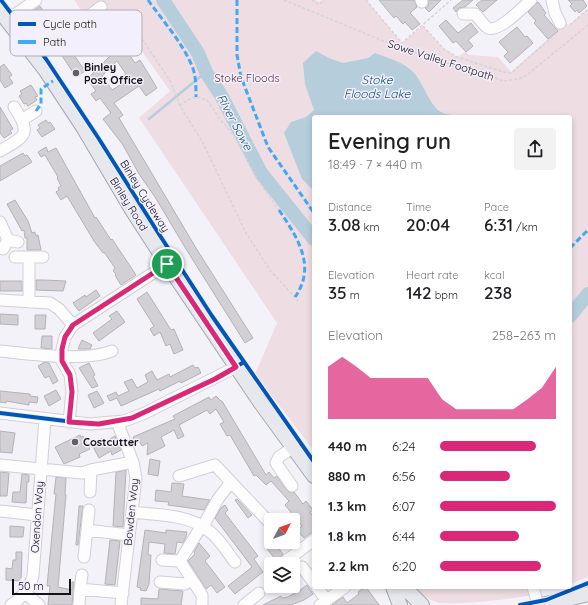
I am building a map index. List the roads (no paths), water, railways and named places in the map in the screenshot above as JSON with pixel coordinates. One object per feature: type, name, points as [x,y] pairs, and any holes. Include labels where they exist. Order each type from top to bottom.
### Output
[{"type":"main road","name":"Binley Road","points":[[35,56],[83,127],[132,210],[167,264],[292,448],[312,473]]},
{"type":"main road","points":[[394,589],[400,605]]},
{"type":"main road","points":[[400,589],[409,605]]},
{"type":"main road","points":[[406,589],[422,605]]},
{"type":"main road","points":[[542,605],[588,594]]},
{"type":"street","points":[[16,10],[36,0]]},
{"type":"street","points":[[464,14],[475,14],[486,26],[495,28],[501,25],[530,0]]},
{"type":"street","points":[[552,0],[555,13],[562,25]]},
{"type":"street","points":[[97,10],[101,7]]},
{"type":"street","points":[[0,151],[24,134],[22,120],[14,107]]},
{"type":"street","points":[[22,120],[36,111]]},
{"type":"street","points":[[0,222],[10,244]]},
{"type":"street","points":[[15,257],[43,257]]},
{"type":"street","points":[[29,302],[30,257]]},
{"type":"street","points":[[69,422],[72,392],[70,375],[62,361],[65,337],[73,325],[167,264]]},
{"type":"street","points":[[0,300],[50,303],[59,309],[73,325]]},
{"type":"street","points":[[2,348],[62,356],[95,356],[112,351]]},
{"type":"street","points":[[0,413],[90,424],[117,422],[145,413],[236,367]]},
{"type":"street","name":"Oxendon Way","points":[[11,605],[25,593],[33,576],[45,419]]},
{"type":"street","name":"Bowden Way","points":[[117,422],[133,462],[136,478],[122,605]]},
{"type":"street","points":[[292,448],[279,457],[276,463],[292,486]]},
{"type":"street","points":[[0,465],[82,473],[133,462]]},
{"type":"street","points":[[179,476],[215,465],[264,517]]},
{"type":"street","points":[[90,492],[91,470]]},
{"type":"street","points":[[180,561],[203,526],[218,499],[231,482]]},
{"type":"street","points":[[84,557],[89,510]]},
{"type":"street","points":[[0,511],[37,514]]},
{"type":"street","points":[[132,512],[183,518],[203,526],[214,534],[235,562]]},
{"type":"street","points":[[87,530],[129,535]]},
{"type":"street","points":[[291,557],[312,541]]},
{"type":"street","points":[[162,560],[180,561]]},
{"type":"street","points":[[180,561],[202,596],[202,605]]},
{"type":"street","points":[[302,567],[312,580]]},
{"type":"street","points":[[79,605],[82,575]]},
{"type":"street","points":[[160,582],[186,584],[192,580]]},
{"type":"street","points":[[80,589],[123,593]]},
{"type":"street","points":[[318,589],[327,602],[343,589]]},
{"type":"street","points":[[534,589],[538,605]]},
{"type":"street","points":[[25,593],[39,605]]},
{"type":"street","points":[[244,605],[259,593]]},
{"type":"water","name":"Stoke Floods Lake","points":[[316,51],[343,63],[368,58],[375,53],[396,61],[411,70],[437,109],[449,115],[312,115],[312,189],[302,179],[284,133],[291,122],[306,117],[314,110],[305,84],[303,63]]},
{"type":"waterway","name":"River Sowe","points":[[163,0],[198,53],[206,72],[222,97],[261,173],[312,237]]},
{"type":"waterway","points":[[149,119],[206,72]]},
{"type":"waterway","name":"River Sowe","points":[[572,314],[588,294]]},
{"type":"place","name":"Binley Post Office","points":[[76,73]]},
{"type":"place","name":"Costcutter","points":[[75,442]]},
{"type":"park label","name":"Stoke Floods","points":[[247,78]]}]
